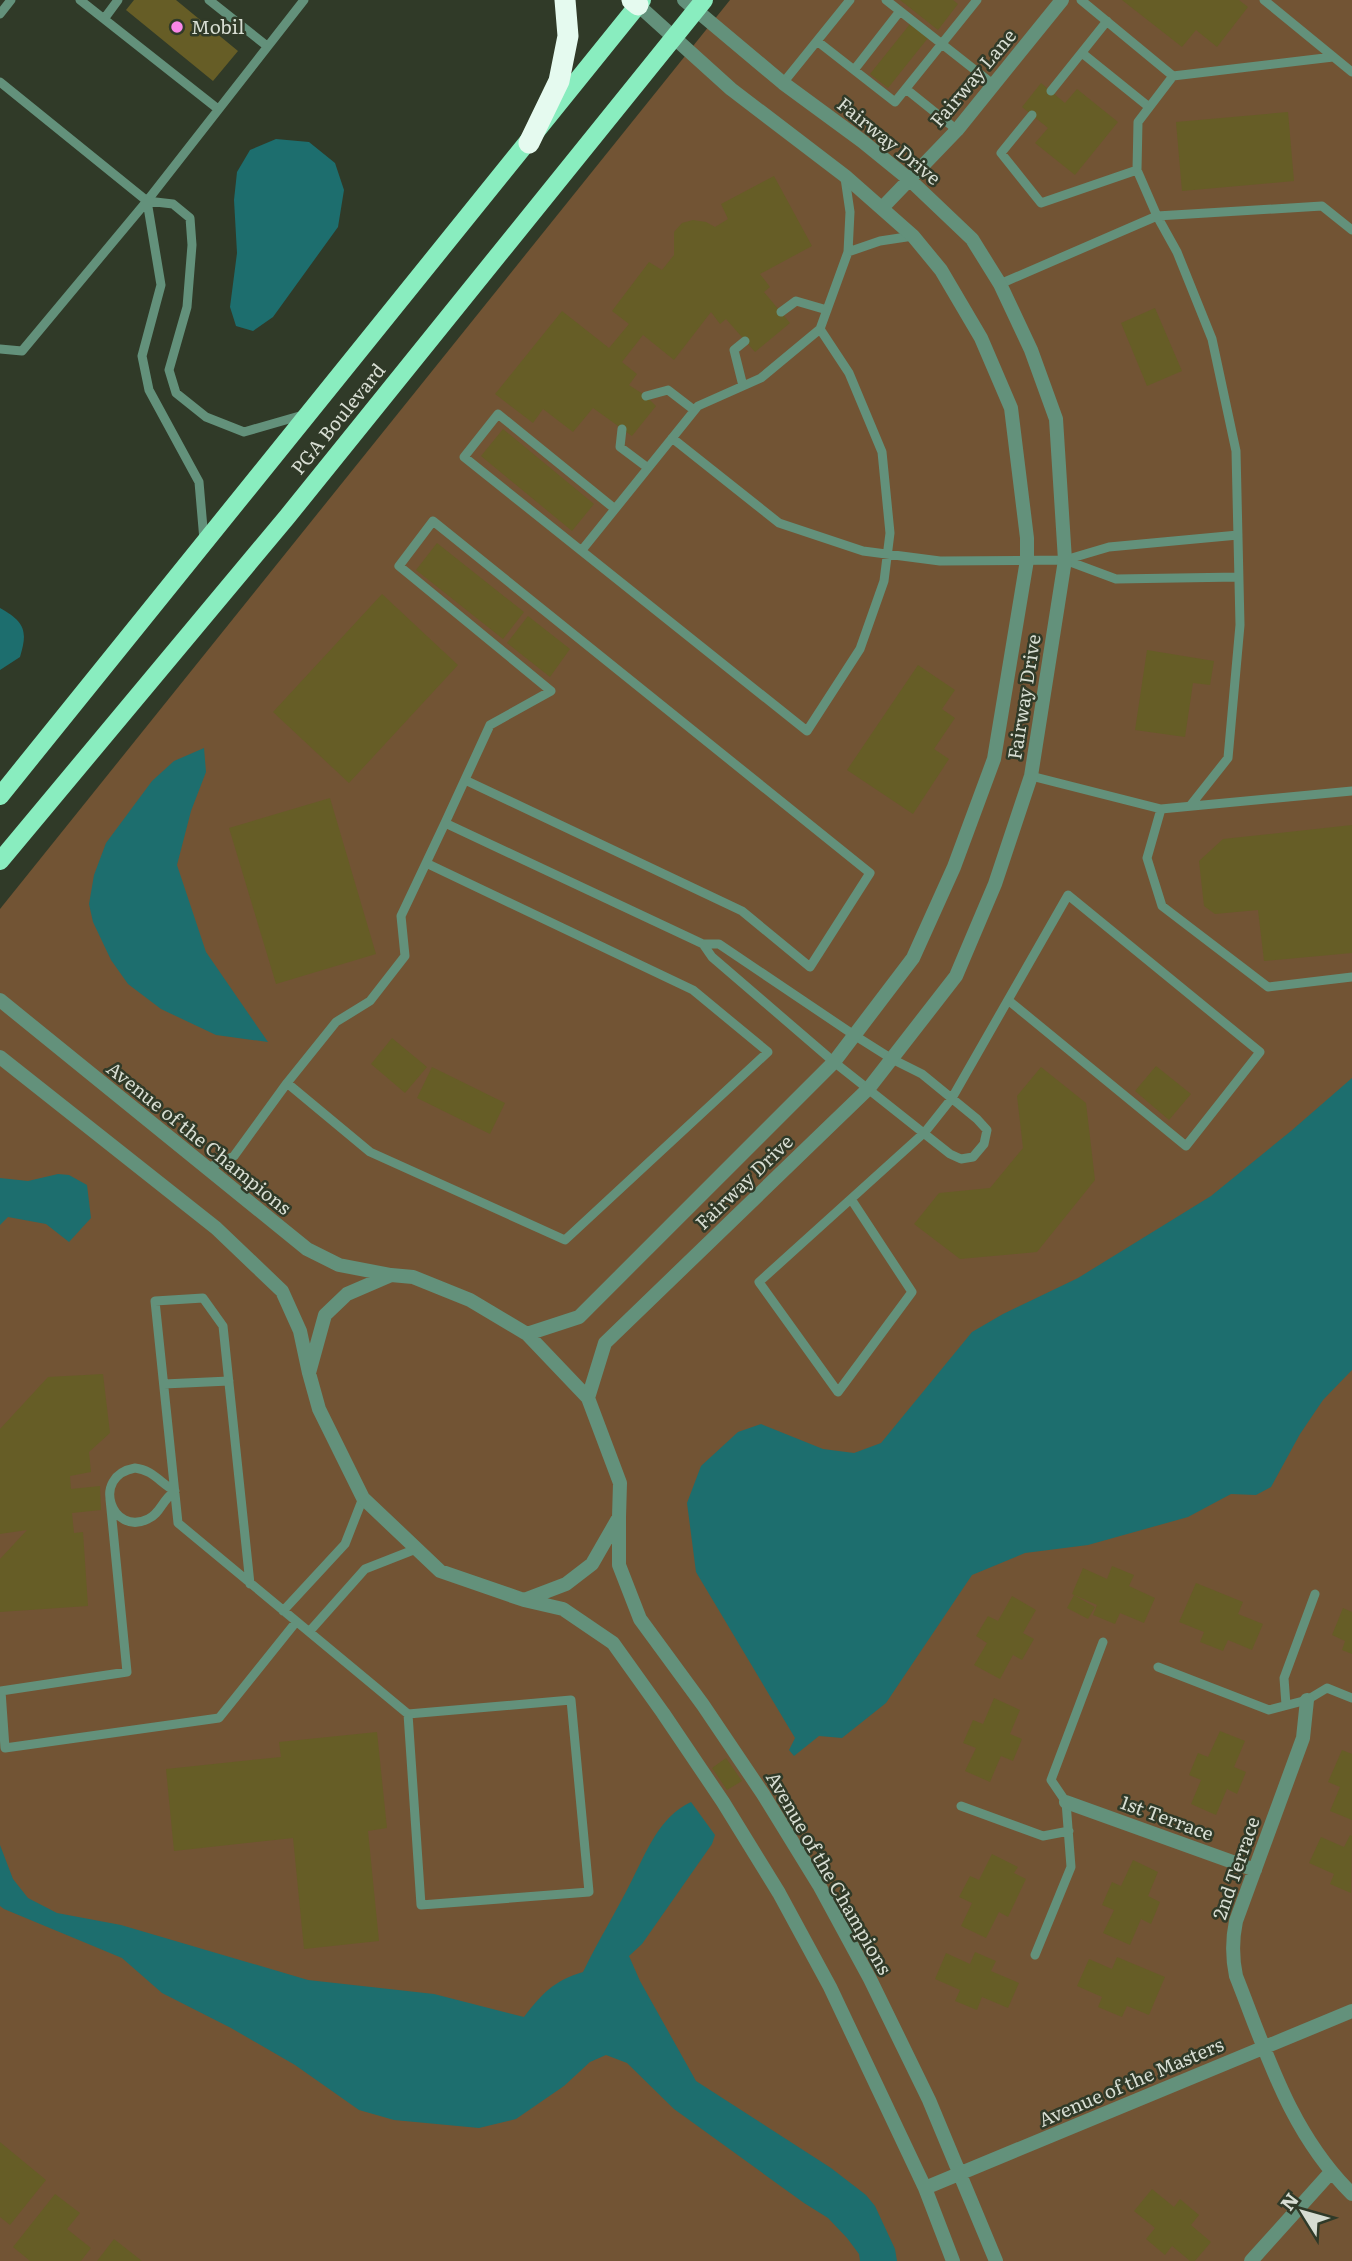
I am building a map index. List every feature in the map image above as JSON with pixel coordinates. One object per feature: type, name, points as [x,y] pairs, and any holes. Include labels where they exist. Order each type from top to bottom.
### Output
[{"type":"highway","points":[[529,144],[559,81],[568,36],[565,0]]},
{"type":"main road","name":"PGA Boulevard","points":[[0,796],[529,144],[637,2]]},
{"type":"main road","name":"PGA Boulevard","points":[[0,861],[278,527],[673,38],[695,3]]},
{"type":"street","name":"Fairway Lane","points":[[881,208],[957,130],[1062,0]]},
{"type":"street","name":"Fairway Drive","points":[[527,1334],[579,1317],[834,1062],[913,958],[954,867],[994,759],[1027,560],[1027,538],[1012,408],[981,338],[941,270],[913,236],[845,176],[731,89],[637,2]]},
{"type":"street","name":"Fairway Drive","points":[[588,1398],[606,1343],[869,1088],[957,976],[995,884],[1031,775],[1065,560],[1056,419],[1031,350],[1000,284],[972,239],[910,180],[783,83],[695,3]]},
{"type":"street","name":"Avenue of the Champions","points":[[0,1000],[205,1169],[307,1249],[339,1265],[413,1277],[470,1300],[527,1334],[588,1398],[620,1483],[620,1565],[640,1619],[718,1727],[819,1885],[876,1991],[929,2100],[996,2261]]},
{"type":"street","points":[[0,1056],[216,1228],[282,1292],[300,1331],[319,1409],[363,1498],[416,1549],[440,1571],[524,1600],[563,1609],[613,1643],[723,1802],[779,1893],[830,1987],[925,2188],[953,2261]]},
{"type":"street","points":[[310,1373],[325,1315],[347,1294],[390,1275]]},
{"type":"street","points":[[524,1600],[566,1584],[592,1564],[619,1517]]},
{"type":"street","name":"2nd Terrace","points":[[1307,1700],[1303,1738],[1236,1921],[1233,1962],[1264,2048],[1301,2130],[1331,2172],[1352,2194]]},
{"type":"street","name":"1st Terrace","points":[[1066,1802],[1255,1870]]},
{"type":"street","name":"Avenue of the Masters","points":[[925,2188],[1352,2011]]},
{"type":"street","points":[[1251,2261],[1331,2172]]},
{"type":"lane","points":[[0,14],[11,0]]},
{"type":"lane","points":[[80,0],[218,110]]},
{"type":"lane","points":[[104,19],[118,0]]},
{"type":"lane","points":[[209,0],[267,46]]},
{"type":"lane","points":[[0,349],[22,351],[147,201],[304,0]]},
{"type":"lane","points":[[783,83],[850,0]]},
{"type":"lane","points":[[887,0],[994,85]]},
{"type":"lane","points":[[817,41],[895,102],[977,0]]},
{"type":"lane","points":[[1081,0],[1173,76]]},
{"type":"lane","points":[[1264,0],[1352,72]]},
{"type":"lane","points":[[854,70],[900,11]]},
{"type":"lane","points":[[1051,91],[1107,21]]},
{"type":"lane","points":[[1082,53],[1149,107]]},
{"type":"lane","points":[[1190,806],[1227,758],[1239,639],[1236,451],[1212,339],[1177,252],[1157,216],[1137,170],[1138,122],[1173,76],[1334,57]]},
{"type":"lane","points":[[0,82],[147,201],[173,204],[190,218],[192,245],[187,307],[169,370],[176,393],[206,417],[244,432],[308,414]]},
{"type":"lane","points":[[906,89],[957,130]]},
{"type":"lane","points":[[1032,115],[1001,153],[1041,203],[1137,170]]},
{"type":"lane","points":[[582,550],[698,406],[761,378],[820,329],[848,252],[850,212],[845,176]]},
{"type":"lane","points":[[147,201],[161,285],[142,356],[149,390],[199,481],[204,543]]},
{"type":"lane","points":[[1000,284],[1157,216],[1322,206],[1352,230]]},
{"type":"lane","points":[[848,252],[880,241],[913,236]]},
{"type":"lane","points":[[781,312],[796,301],[827,310]]},
{"type":"lane","points":[[615,509],[498,414],[464,457],[807,731],[860,649],[884,581],[890,533],[882,452],[849,373],[820,329]]},
{"type":"lane","points":[[743,386],[733,350],[746,341]]},
{"type":"lane","points":[[646,396],[668,390],[694,410]]},
{"type":"lane","points":[[622,429],[620,447],[648,468]]},
{"type":"lane","points":[[672,438],[779,523],[863,551],[940,561],[1065,560],[1109,547],[1238,535]]},
{"type":"lane","points":[[205,1169],[234,1156],[336,1021],[370,1001],[405,956],[401,916],[490,725],[551,691],[398,566],[433,521],[870,873],[810,967],[742,911],[465,780]]},
{"type":"lane","points":[[1065,560],[1116,579],[1239,577]]},
{"type":"lane","points":[[1031,775],[1161,809],[1352,791]]},
{"type":"lane","points":[[1161,809],[1147,858],[1162,906],[1268,987],[1352,977]]},
{"type":"lane","points":[[445,823],[703,944],[719,944],[854,1035],[922,1074],[987,1130],[984,1144],[973,1157],[961,1159],[950,1154],[834,1062],[712,957],[703,944]]},
{"type":"lane","points":[[287,1083],[370,1152],[565,1240],[768,1052],[693,990],[426,863]]},
{"type":"lane","points":[[851,1199],[912,1292],[838,1392],[759,1282],[925,1132],[952,1098],[1008,1000],[1068,895],[1260,1052],[1186,1146],[1008,1000]]},
{"type":"lane","points":[[250,1584],[223,1326],[203,1298],[155,1301],[178,1523],[250,1584],[408,1714],[571,1700],[589,1892],[421,1905],[408,1714]]},
{"type":"lane","points":[[164,1384],[229,1381]]},
{"type":"lane","points":[[176,1492],[162,1484],[153,1473],[135,1468],[122,1472],[112,1484],[110,1499],[127,1672],[1,1691],[5,1748],[219,1718],[296,1622]]},
{"type":"lane","points":[[110,1499],[113,1508],[122,1518],[140,1522],[154,1516],[163,1499],[176,1492]]},
{"type":"lane","points":[[284,1611],[345,1544],[363,1498]]},
{"type":"lane","points":[[309,1632],[365,1569],[416,1549]]},
{"type":"lane","points":[[1286,1705],[1284,1678],[1315,1594]]},
{"type":"lane","points":[[1035,1955],[1071,1867],[1066,1802],[1051,1780],[1103,1642]]},
{"type":"lane","points":[[1158,1667],[1269,1710],[1307,1700],[1327,1688],[1352,1698]]},
{"type":"lane","points":[[961,1806],[1043,1836],[1069,1831]]},
{"type":"shaded area","points":[[730,0],[1352,0],[1352,2261],[0,2261],[0,909]]},
{"type":"water","points":[[276,139],[309,142],[335,163],[344,190],[338,227],[273,317],[253,331],[236,326],[230,307],[237,253],[234,200],[237,172],[250,150]]},
{"type":"water","points":[[0,608],[19,623],[24,640],[20,657],[0,670]]},
{"type":"water","points":[[204,748],[206,772],[191,811],[177,865],[206,952],[268,1042],[216,1035],[161,1009],[128,984],[111,960],[93,922],[89,904],[94,875],[106,843],[152,781],[174,761]]},
{"type":"water","points":[[1352,1078],[1352,1370],[1323,1400],[1300,1434],[1271,1487],[1256,1495],[1231,1494],[1188,1517],[1088,1545],[1025,1553],[972,1575],[886,1703],[842,1738],[819,1736],[794,1756],[789,1750],[795,1738],[696,1572],[687,1503],[701,1466],[738,1432],[761,1424],[823,1449],[854,1453],[881,1443],[972,1332],[1078,1278],[1211,1196]]},
{"type":"water","points":[[58,1174],[69,1175],[87,1185],[91,1218],[69,1242],[46,1224],[8,1217],[0,1225],[0,1178],[28,1181]]},
{"type":"water","points":[[691,1802],[715,1835],[712,1844],[642,1944],[629,1956],[640,1981],[696,2081],[831,2168],[866,2195],[875,2206],[895,2249],[897,2261],[860,2261],[859,2254],[828,2218],[674,2109],[627,2063],[606,2055],[590,2062],[564,2086],[516,2119],[479,2128],[394,2120],[359,2110],[295,2065],[162,1993],[122,1958],[0,1906],[0,1845],[13,1879],[28,1898],[57,1913],[121,1925],[308,1980],[434,1994],[524,2017],[549,1989],[583,1972],[655,1836],[670,1816]]},
{"type":"building","points":[[134,0],[176,0],[238,51],[213,81],[126,10]]},
{"type":"building","points":[[900,0],[953,0],[958,4],[938,30]]},
{"type":"building","points":[[1122,0],[1239,0],[1248,7],[1217,47],[1196,30],[1182,47]]},
{"type":"building","points":[[910,24],[928,38],[888,88],[870,74]]},
{"type":"building","points":[[1041,83],[1065,103],[1077,89],[1118,122],[1075,175],[1035,143],[1048,128],[1022,107]]},
{"type":"building","points":[[1288,112],[1294,181],[1182,191],[1176,122]]},
{"type":"building","points":[[774,176],[812,246],[760,274],[770,287],[764,292],[790,323],[755,352],[726,319],[720,324],[711,312],[674,360],[643,335],[622,362],[637,374],[629,385],[656,406],[632,436],[593,408],[573,432],[543,409],[533,423],[495,394],[562,311],[609,348],[629,324],[612,311],[649,262],[662,270],[674,255],[674,232],[682,223],[693,220],[715,227],[728,219],[721,204]]},
{"type":"building","points":[[1155,308],[1182,371],[1147,386],[1121,323]]},
{"type":"building","points":[[503,429],[594,504],[572,531],[481,456]]},
{"type":"building","points":[[437,543],[524,612],[503,639],[416,570]]},
{"type":"building","points":[[382,594],[458,665],[349,783],[273,712]]},
{"type":"building","points":[[528,616],[570,649],[550,677],[507,643]]},
{"type":"building","points":[[1147,650],[1214,661],[1210,685],[1193,683],[1185,737],[1135,730]]},
{"type":"building","points":[[918,665],[955,690],[942,709],[955,718],[934,749],[949,759],[913,814],[847,770]]},
{"type":"building","points":[[330,798],[376,954],[276,984],[229,828]]},
{"type":"building","points":[[1352,825],[1352,953],[1264,961],[1258,910],[1215,914],[1204,906],[1199,861],[1223,839]]},
{"type":"building","points":[[392,1038],[427,1067],[405,1093],[371,1064]]},
{"type":"building","points":[[1156,1066],[1191,1094],[1169,1120],[1135,1091]]},
{"type":"building","points":[[432,1067],[505,1103],[490,1134],[417,1098]]},
{"type":"building","points":[[1041,1067],[1086,1103],[1095,1180],[1037,1252],[960,1259],[914,1224],[939,1193],[990,1188],[1023,1148],[1017,1096]]},
{"type":"building","points":[[103,1374],[110,1433],[89,1452],[91,1472],[70,1476],[71,1489],[100,1486],[101,1510],[72,1513],[74,1533],[83,1532],[88,1606],[0,1612],[0,1559],[27,1530],[0,1534],[0,1429],[48,1377]]},
{"type":"building","points":[[1112,1566],[1134,1575],[1129,1586],[1155,1598],[1144,1623],[1120,1613],[1115,1624],[1093,1615],[1097,1605],[1072,1594],[1083,1568],[1107,1579]]},
{"type":"building","points":[[1196,1583],[1243,1602],[1238,1614],[1263,1624],[1252,1650],[1228,1640],[1223,1651],[1200,1642],[1204,1632],[1179,1622]]},
{"type":"building","points":[[1074,1595],[1095,1607],[1088,1619],[1067,1608]]},
{"type":"building","points":[[1012,1596],[1036,1610],[1023,1633],[1034,1639],[1022,1660],[1013,1655],[1000,1679],[974,1665],[987,1643],[976,1636],[988,1616],[998,1621]]},
{"type":"building","points":[[1343,1608],[1352,1612],[1352,1654],[1342,1650],[1345,1641],[1332,1635]]},
{"type":"building","points":[[994,1698],[1020,1710],[1010,1734],[1022,1739],[1013,1761],[1001,1756],[990,1782],[965,1771],[976,1748],[963,1743],[973,1720],[983,1724]]},
{"type":"building","points":[[1220,1731],[1245,1741],[1234,1767],[1246,1772],[1237,1794],[1227,1789],[1216,1815],[1191,1804],[1201,1780],[1189,1775],[1198,1753],[1208,1757]]},
{"type":"building","points":[[377,1732],[387,1828],[368,1831],[379,1941],[304,1949],[293,1838],[174,1851],[166,1769],[281,1757],[279,1742]]},
{"type":"building","points":[[1342,1750],[1352,1754],[1352,1820],[1330,1811],[1340,1787],[1328,1782]]},
{"type":"building","points":[[726,1758],[742,1781],[727,1790],[712,1768]]},
{"type":"building","points":[[1350,1835],[1351,1893],[1330,1884],[1334,1874],[1309,1863],[1321,1837],[1344,1847]]},
{"type":"building","points":[[992,1854],[1018,1867],[1014,1873],[1026,1879],[1008,1917],[999,1912],[986,1938],[961,1926],[972,1903],[959,1897],[970,1876],[979,1880]]},
{"type":"building","points":[[1133,1860],[1158,1872],[1148,1896],[1160,1902],[1151,1924],[1141,1919],[1130,1945],[1103,1933],[1114,1910],[1102,1905],[1112,1882],[1121,1886]]},
{"type":"building","points":[[975,1952],[996,1961],[991,1971],[1019,1983],[1008,2008],[982,1997],[977,2010],[955,2001],[960,1990],[935,1979],[946,1953],[970,1964]]},
{"type":"building","points":[[1117,1957],[1165,1977],[1149,2015],[1127,2006],[1122,2017],[1098,2007],[1102,1997],[1077,1986],[1089,1959],[1112,1969]]},
{"type":"building","points":[[0,2142],[46,2180],[10,2225],[0,2217]]},
{"type":"building","points":[[1152,2189],[1174,2207],[1180,2199],[1199,2215],[1191,2225],[1211,2242],[1195,2261],[1190,2261],[1172,2246],[1165,2255],[1146,2239],[1155,2228],[1134,2211]]},
{"type":"building","points":[[55,2194],[80,2213],[67,2229],[91,2248],[81,2261],[30,2261],[13,2247]]},
{"type":"building","points":[[114,2239],[142,2261],[97,2261]]},
{"type":"place","name":"Mobil","points":[[177,27]]}]
